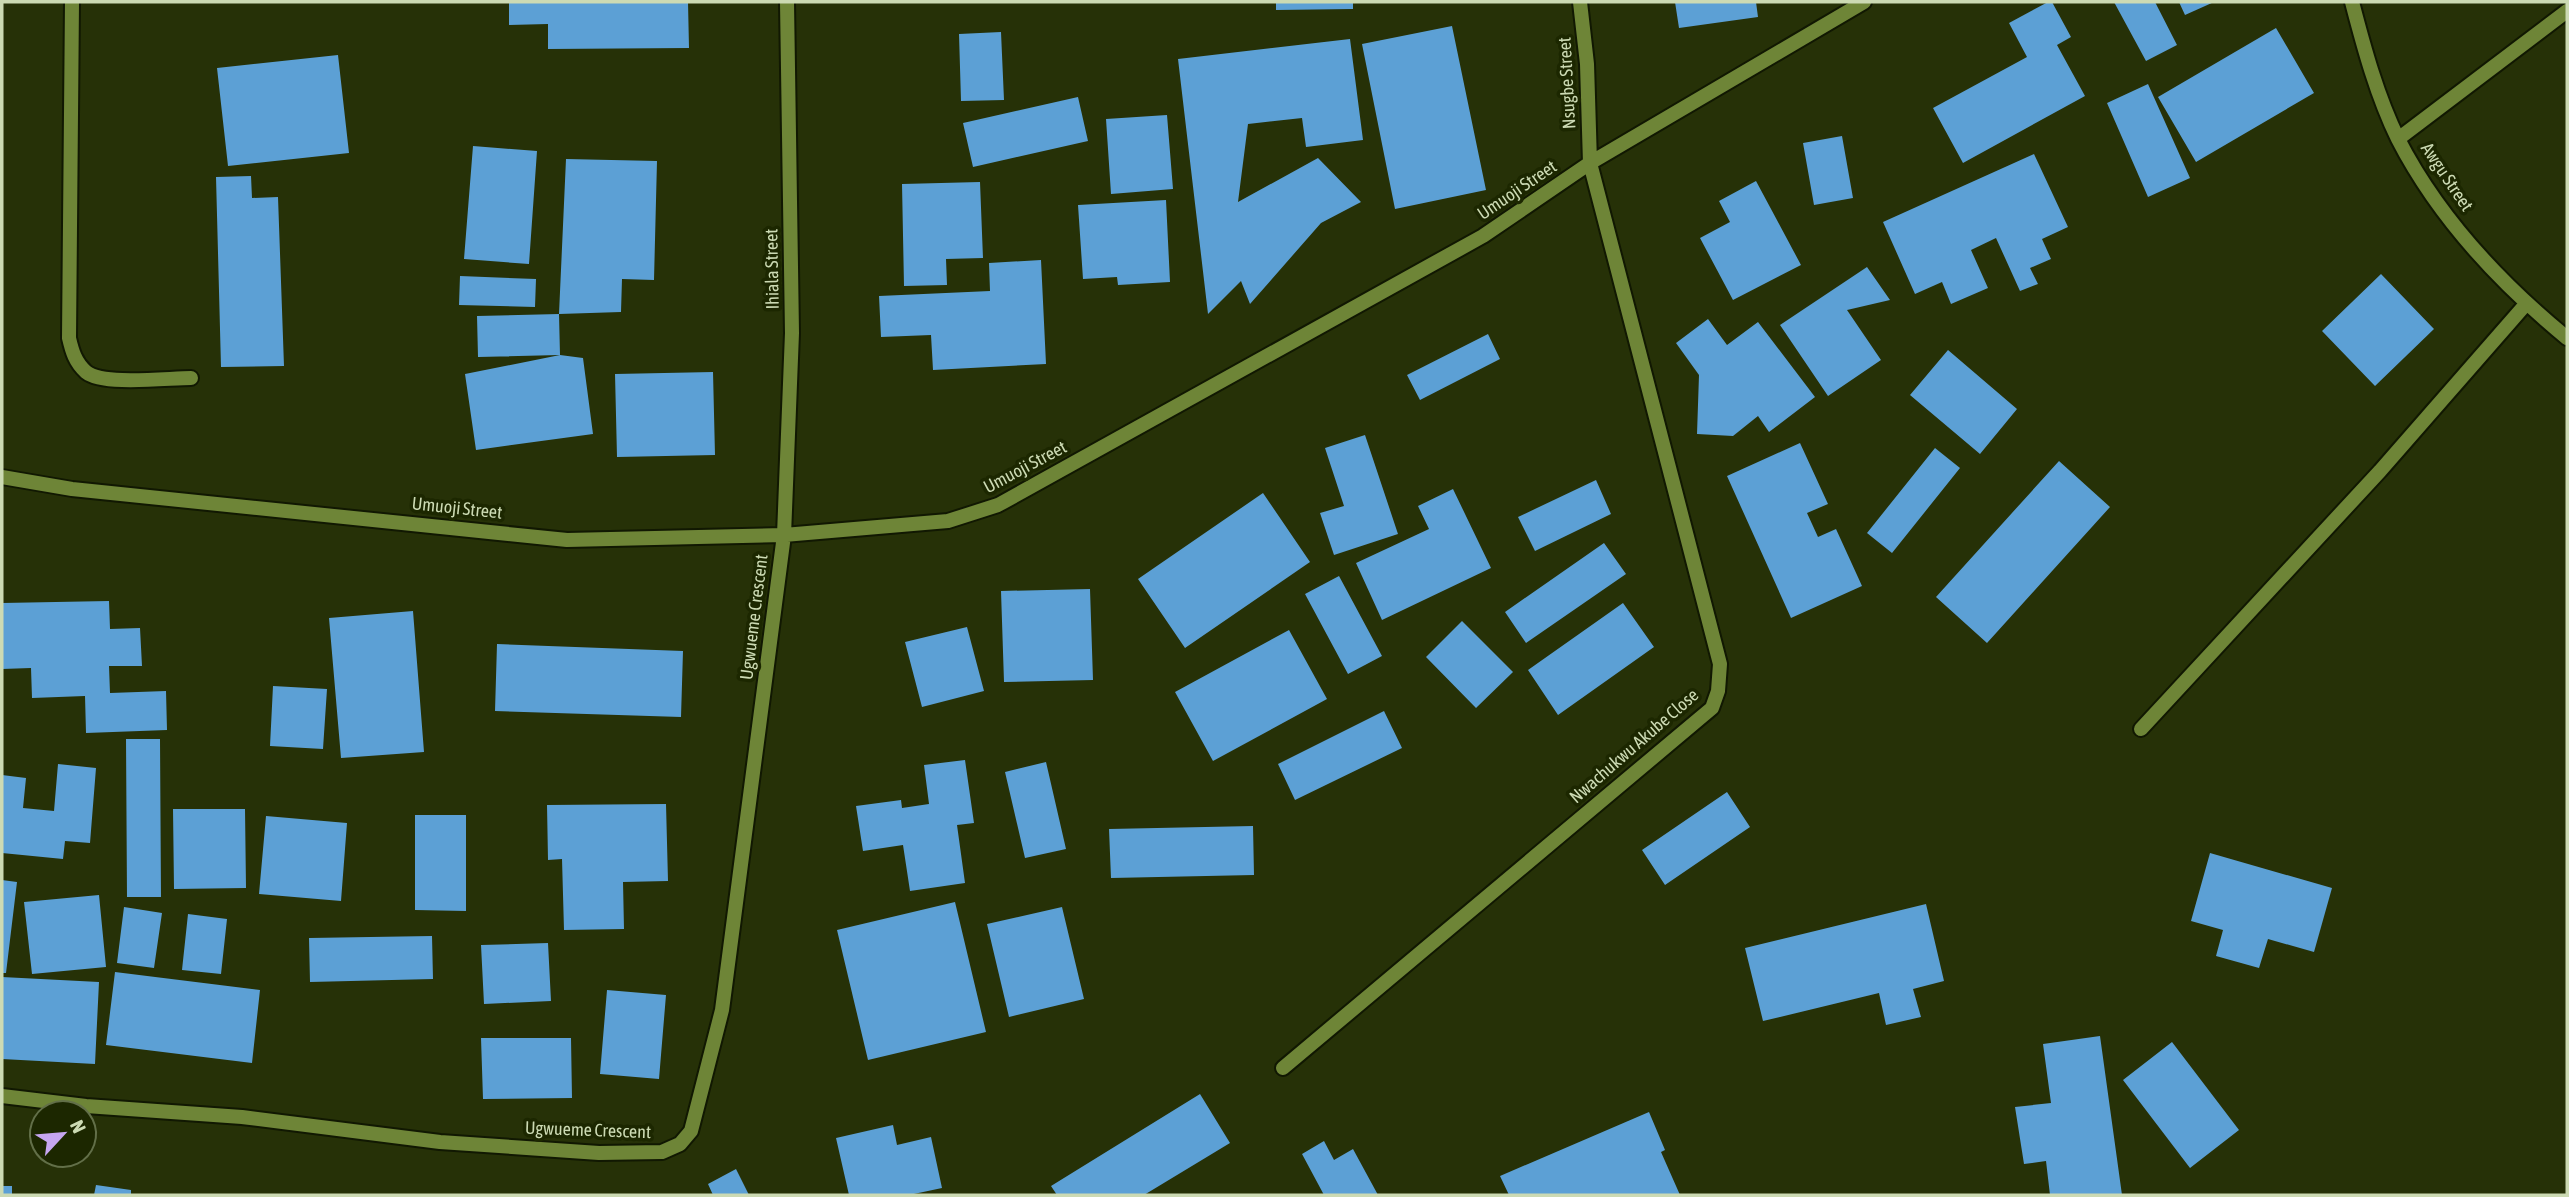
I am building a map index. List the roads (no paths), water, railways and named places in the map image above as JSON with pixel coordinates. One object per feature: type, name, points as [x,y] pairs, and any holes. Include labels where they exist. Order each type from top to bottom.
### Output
[{"type":"street","points":[[72,2],[69,338],[74,358],[88,374],[105,379],[191,378]]},
{"type":"street","name":"Ihiala Street","points":[[784,535],[792,333],[788,2]]},
{"type":"street","name":"Nsugbe Street","points":[[1580,2],[1587,64],[1590,163]]},
{"type":"street","name":"Umuoji Street","points":[[2,477],[72,489],[567,540],[784,535],[948,521],[998,505],[1483,236],[1590,163],[1864,2]]},
{"type":"street","name":"Awgu Street","points":[[2352,2],[2368,64],[2398,139],[2438,204],[2477,253],[2526,304],[2567,338]]},
{"type":"street","points":[[2398,139],[2567,11]]},
{"type":"street","name":"Nwachukwu Akube Close","points":[[1283,1068],[1712,708],[1718,691],[1720,664],[1590,163]]},
{"type":"street","points":[[2141,729],[2380,471],[2526,304]]},
{"type":"street","name":"Ugwueme Crescent","points":[[2,1096],[86,1107],[242,1117],[440,1142],[599,1153],[662,1152],[680,1144],[691,1131],[722,1010],[784,535]]}]
